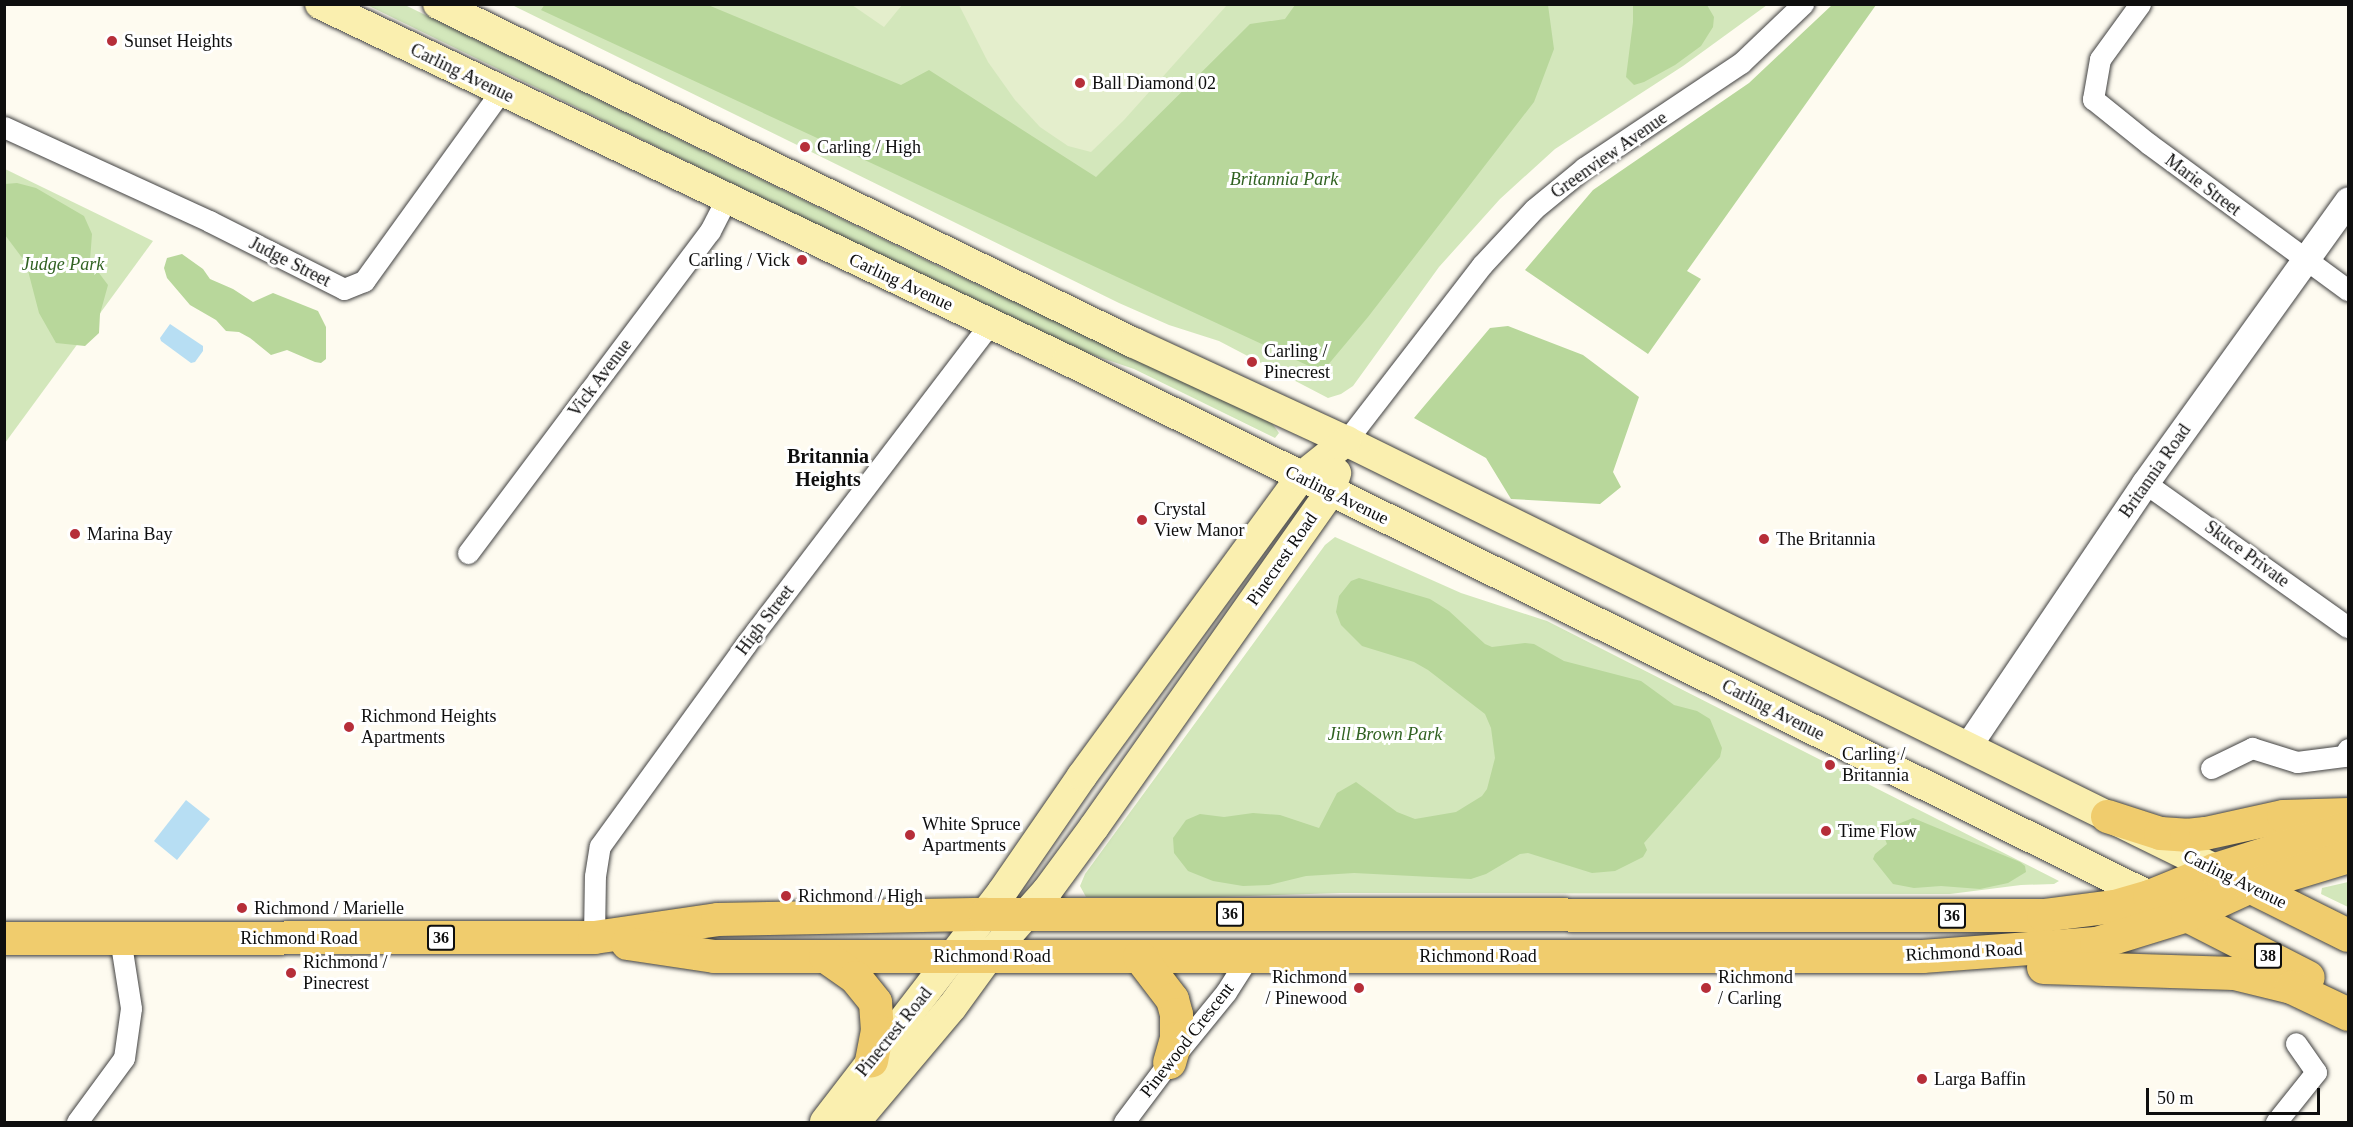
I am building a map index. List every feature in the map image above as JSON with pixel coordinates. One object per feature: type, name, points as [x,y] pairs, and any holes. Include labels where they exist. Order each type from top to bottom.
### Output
[{"type":"main road","name":"Carling Avenue","points":[[320,4],[726,200],[990,324],[2149,896],[2349,998]]},
{"type":"main road","name":"Carling Avenue","points":[[438,4],[1134,343],[1346,441],[2349,934]]},
{"type":"main road","name":"Pinecrest Road","points":[[825,1122],[871,1060],[929,990],[1301,477],[1346,441]]},
{"type":"main road","name":"Pinecrest Road","points":[[855,1122],[945,1016],[989,956],[1028,914],[1094,828],[1330,492],[1346,441]]},
{"type":"main road","points":[[2107,816],[2160,833],[2186,835],[2283,816],[2349,814]]},
{"type":"main road","name":"Richmond Road","points":[[4,938],[594,937],[717,919],[985,914],[2043,915],[2114,906],[2149,896],[2215,869],[2349,827]]},
{"type":"main road","name":"Richmond Road","points":[[594,937],[714,956],[1922,956],[2096,943],[2187,915],[2250,886],[2349,856]]},
{"type":"main road","points":[[1754,916],[1761,956]]},
{"type":"main road","points":[[825,956],[855,977],[875,1002],[877,1030],[871,1060]]},
{"type":"main road","points":[[1138,956],[1172,999],[1176,1014],[1176,1038],[1169,1062]]},
{"type":"main road","points":[[1922,956],[2033,967],[2234,973],[2291,987],[2349,1014]]},
{"type":"street","name":"Greenview Avenue","points":[[1346,441],[1482,265],[1534,209],[1584,168],[1741,63],[1803,4]]},
{"type":"street","name":"Marie Street","points":[[2140,4],[2100,59],[2093,99],[2148,144],[2306,261],[2349,290]]},
{"type":"street","name":"Judge Street","points":[[4,127],[209,221],[344,289],[364,281],[501,92]]},
{"type":"street","name":"Vick Avenue","points":[[468,553],[710,231],[726,200]]},
{"type":"street","name":"Britannia Road","points":[[1967,747],[2145,483],[2349,200]]},
{"type":"street","name":"High Street","points":[[594,937],[595,876],[600,846],[746,644],[990,324]]},
{"type":"street","name":"Skuce Private","points":[[2145,483],[2349,627]]},
{"type":"street","points":[[2211,768],[2252,748],[2297,762],[2344,756],[2349,750]]},
{"type":"street","points":[[76,1122],[124,1058],[131,1008],[120,938]]},
{"type":"street","name":"Pinewood Crescent","points":[[1124,1122],[1226,992],[1249,956]]},
{"type":"street","points":[[2276,1122],[2316,1072],[2296,1043]]},
{"type":"green space","name":"Britannia Park","points":[[545,4],[708,5],[901,85],[929,70],[1096,177],[1250,24],[1285,19],[1295,5],[1548,5],[1554,49],[1534,102],[1368,317],[1322,372],[541,10]]},
{"type":"green space","points":[[367,5],[405,5],[942,268],[1271,422],[1279,433],[1275,438],[1134,369],[1061,344]]},
{"type":"green space","name":"Britannia Park","points":[[512,5],[1767,5],[1683,66],[1555,149],[1500,199],[1439,267],[1353,386],[1341,394],[1328,398],[1219,341],[1169,325],[1119,303]]},
{"type":"green space","points":[[852,5],[902,5],[884,27]]},
{"type":"green space","name":"Ball Diamond 02","points":[[959,5],[1227,5],[1124,120],[1091,152],[1068,146],[1040,127],[1015,100],[988,62]]},
{"type":"green space","points":[[1633,5],[1707,5],[1714,17],[1713,27],[1701,46],[1675,65],[1634,85],[1626,77]]},
{"type":"green space","points":[[1832,5],[1876,5],[1687,271],[1701,279],[1648,354],[1525,270],[1593,190],[1749,83]]},
{"type":"green space","name":"Judge Park","points":[[5,169],[153,241],[5,443]]},
{"type":"green space","points":[[17,183],[36,188],[84,216],[92,234],[90,261],[108,285],[100,314],[99,333],[85,346],[56,343],[39,313],[26,263],[5,235],[5,184]]},
{"type":"green space","points":[[182,254],[203,269],[210,279],[233,289],[253,302],[273,293],[318,311],[326,327],[326,359],[321,363],[315,362],[287,350],[271,355],[250,338],[239,332],[226,331],[216,320],[190,305],[167,278],[164,268],[167,258]]},
{"type":"green space","points":[[1508,326],[1583,355],[1639,397],[1613,472],[1621,487],[1600,504],[1511,499],[1486,458],[1414,418],[1490,328]]},
{"type":"green space","name":"Jill Brown Park","points":[[1335,537],[1461,593],[1547,621],[2059,881],[2054,884],[2021,885],[1950,894],[1340,893],[1186,898],[1086,897],[1080,886],[1085,874],[1325,545]]},
{"type":"green space","points":[[1359,578],[1430,599],[1449,611],[1485,644],[1492,647],[1534,644],[1564,661],[1641,681],[1674,705],[1697,711],[1710,719],[1722,748],[1720,757],[1644,843],[1647,850],[1643,857],[1615,871],[1592,873],[1528,853],[1520,854],[1486,874],[1471,879],[1354,873],[1306,876],[1269,885],[1243,886],[1213,881],[1188,871],[1174,853],[1173,838],[1186,820],[1200,814],[1224,817],[1253,813],[1280,815],[1319,828],[1337,793],[1356,782],[1397,812],[1415,819],[1456,812],[1482,796],[1487,789],[1495,758],[1491,728],[1485,714],[1428,670],[1414,662],[1362,646],[1341,625],[1336,612],[1339,596],[1351,581]]},
{"type":"green space","points":[[1913,818],[2020,862],[2025,866],[2026,872],[2008,883],[1980,889],[1941,886],[1914,888],[1893,884],[1873,859],[1875,854],[1887,844],[1885,839],[1888,828]]},
{"type":"green space","points":[[2348,882],[2348,907],[2321,894],[2322,888]]},
{"type":"water","points":[[170,324],[203,346],[203,351],[195,362],[191,363],[161,341],[160,338]]},
{"type":"water","points":[[186,800],[210,819],[177,860],[154,841]]},
{"type":"place","name":"Sunset Heights","points":[[112,41]]},
{"type":"place","name":"Ball Diamond 02","points":[[1080,83]]},
{"type":"place","name":"Carling / High","points":[[805,147]]},
{"type":"place","name":"Carling / Vick","points":[[802,260]]},
{"type":"place","name":"Carling / Pinecrest","points":[[1252,362]]},
{"type":"place","name":"Crystal View Manor","points":[[1142,520]]},
{"type":"place","name":"Marina Bay","points":[[75,534]]},
{"type":"place","name":"The Britannia","points":[[1764,539]]},
{"type":"place","name":"Richmond Heights Apartments","points":[[349,727]]},
{"type":"place","name":"Carling / Britannia","points":[[1830,765]]},
{"type":"place","name":"Time Flow","points":[[1826,831]]},
{"type":"place","name":"White Spruce Apartments","points":[[910,835]]},
{"type":"place","name":"Richmond / High","points":[[786,896]]},
{"type":"place","name":"Richmond / Marielle","points":[[242,908]]},
{"type":"place","name":"Richmond / Pinecrest","points":[[291,973]]},
{"type":"place","name":"Richmond / Pinewood","points":[[1359,988]]},
{"type":"place","name":"Richmond / Carling","points":[[1706,988]]},
{"type":"place","name":"Larga Baffin","points":[[1922,1079]]},
{"type":"district","name":"Britannia Heights","points":[[828,468]]}]
